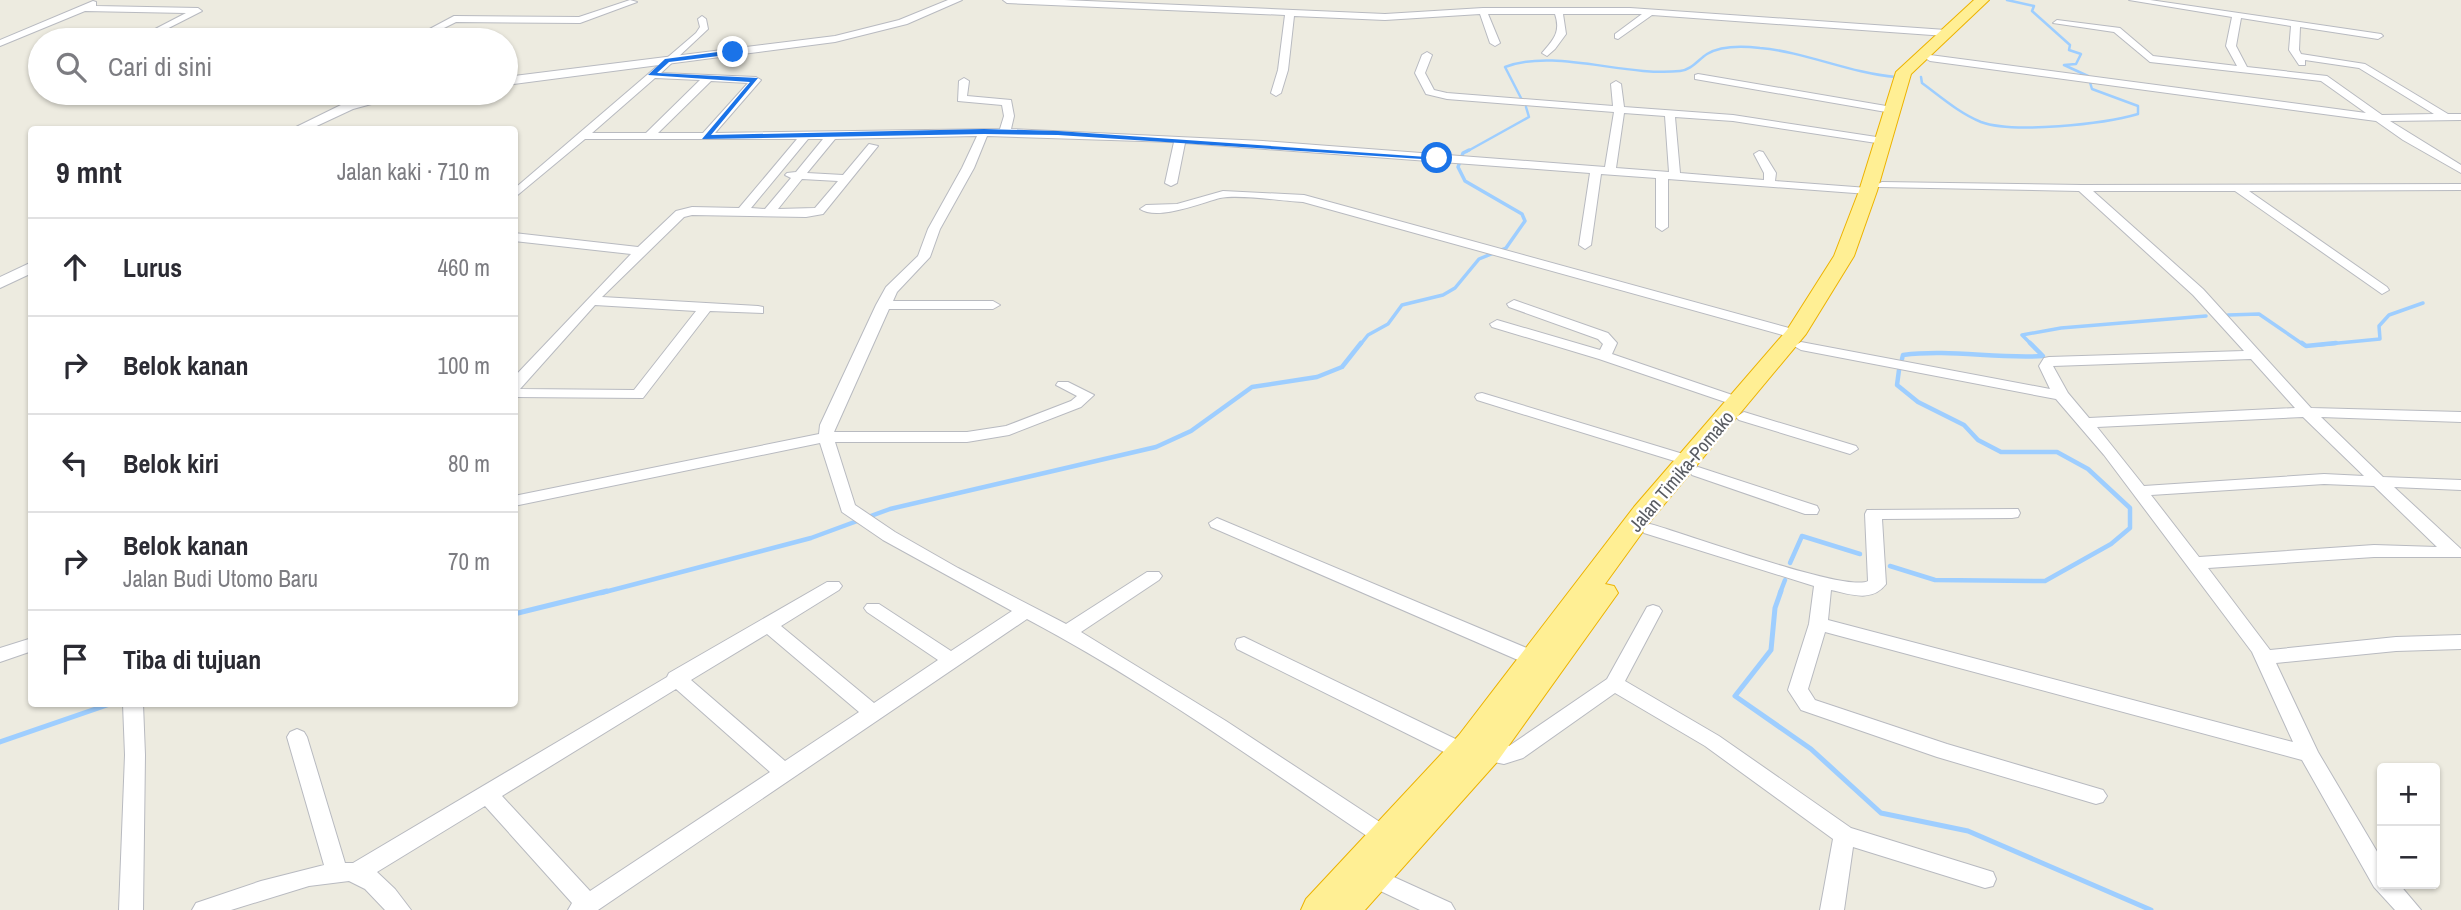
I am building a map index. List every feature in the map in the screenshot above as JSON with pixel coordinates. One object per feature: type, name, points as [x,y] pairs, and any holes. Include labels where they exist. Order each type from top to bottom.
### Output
[{"type":"highway","name":"Jalan Timika-Pomako","points":[[1875,188],[1882,141],[1904,72],[1946,33],[1985,3]]},
{"type":"highway","name":"Jalan Timika-Pomako","points":[[1319,910],[1474,752],[1535,659],[1692,466],[1830,305],[1856,259],[1875,188],[1911,86],[1930,58],[1985,3]]},
{"type":"highway","name":"Jalan Timika-Pomako","points":[[1343,910],[1374,877],[1650,529],[1692,466]]},
{"type":"street","points":[[36,28],[102,0]]},
{"type":"street","points":[[518,79],[835,39],[903,22],[957,0]]},
{"type":"street","points":[[1007,0],[1168,4],[1284,14],[1399,17],[1483,11],[1705,11],[1946,33]]},
{"type":"street","points":[[1276,93],[1283,70],[1284,14],[1279,0]]},
{"type":"street","points":[[1332,0],[1336,16]]},
{"type":"street","points":[[1630,11],[1632,0]]},
{"type":"street","points":[[2133,0],[2176,3],[2378,36]]},
{"type":"street","points":[[437,28],[454,19],[584,20],[633,2]]},
{"type":"street","points":[[1451,3],[1457,13]]},
{"type":"street","points":[[85,8],[198,12],[164,28]]},
{"type":"street","points":[[1483,11],[1495,43]]},
{"type":"street","points":[[1547,53],[1563,36],[1564,29],[1558,11]]},
{"type":"street","points":[[1618,36],[1651,12]]},
{"type":"street","points":[[2237,15],[2231,46],[2244,70]]},
{"type":"street","points":[[518,192],[704,30],[702,19]]},
{"type":"street","points":[[2057,23],[2117,30],[2150,60],[2324,78]]},
{"type":"street","points":[[2296,24],[2297,56],[2379,118],[2461,170]]},
{"type":"street","points":[[0,43],[28,31]]},
{"type":"street","points":[[1427,55],[1420,73],[1430,92],[1460,98],[1756,120],[1882,141]]},
{"type":"street","points":[[2297,56],[2362,66],[2445,117]]},
{"type":"street","points":[[1930,58],[2379,118],[2461,117]]},
{"type":"street","points":[[651,75],[747,78],[756,82],[705,137]]},
{"type":"street","points":[[650,135],[709,77]]},
{"type":"street","points":[[1698,78],[1892,110]]},
{"type":"street","points":[[964,81],[962,100],[1007,102],[1009,116],[1005,132]]},
{"type":"street","points":[[1610,171],[1619,111],[1616,84]]},
{"type":"street","points":[[305,126],[353,105]]},
{"type":"street","points":[[1662,227],[1669,176],[1670,115]]},
{"type":"street","points":[[583,136],[805,136],[984,131],[1180,141],[1769,183],[1875,188],[2461,187]]},
{"type":"street","points":[[984,131],[968,168],[934,229],[925,257],[896,281],[837,403],[826,437],[848,508],[874,526],[1067,632],[1219,726],[1387,838]]},
{"type":"street","points":[[769,212],[833,134]]},
{"type":"street","points":[[743,211],[805,136]]},
{"type":"street","points":[[1171,183],[1180,141]]},
{"type":"street","points":[[518,382],[640,251],[683,212],[819,211],[873,146]]},
{"type":"street","points":[[1759,154],[1770,173],[1769,183]]},
{"type":"street","points":[[1585,245],[1596,170]]},
{"type":"street","points":[[775,175],[845,178]]},
{"type":"street","points":[[2448,187],[2461,195]]},
{"type":"street","points":[[2082,188],[2197,292],[2307,412],[2375,480],[2457,554]]},
{"type":"street","points":[[2239,189],[2382,290]]},
{"type":"street","points":[[1146,209],[1178,207],[1223,194],[1292,197],[1475,244],[1798,340],[2061,395]]},
{"type":"street","points":[[518,237],[640,251]]},
{"type":"street","points":[[0,283],[7,275],[28,268]]},
{"type":"street","points":[[595,301],[758,310]]},
{"type":"street","points":[[1514,304],[1604,336],[1610,343],[1604,356]]},
{"type":"street","points":[[883,305],[993,305]]},
{"type":"street","points":[[518,393],[638,395],[706,307]]},
{"type":"street","points":[[1497,324],[1604,356],[1850,449]]},
{"type":"street","points":[[2254,355],[2049,361],[2046,366],[2061,395],[2195,563],[2263,657],[2309,754],[2377,870]]},
{"type":"street","points":[[518,500],[826,437],[967,437],[1009,430],[1076,404],[1087,395],[1063,385]]},
{"type":"street","points":[[1482,397],[1692,466],[1811,510]]},
{"type":"street","points":[[2085,423],[2307,412],[2461,417]]},
{"type":"street","points":[[2139,491],[2308,479],[2461,485]]},
{"type":"street","points":[[1650,529],[1823,583],[1855,590],[1874,587],[1877,584],[1871,517],[1879,512],[2012,513]]},
{"type":"street","points":[[1217,523],[1535,659]]},
{"type":"street","points":[[2195,563],[2374,551],[2457,554]]},
{"type":"street","points":[[1067,632],[1153,576]]},
{"type":"street","points":[[1823,583],[1818,624],[1798,690],[1808,705],[1944,751],[2096,796]]},
{"type":"street","points":[[204,910],[277,886],[347,872],[488,795],[676,678],[833,586]]},
{"type":"street","points":[[873,608],[951,660]]},
{"type":"street","points":[[488,795],[584,907],[871,711],[1025,611]]},
{"type":"street","points":[[1244,644],[1474,752],[1504,756],[1516,752],[1614,684],[1653,611]]},
{"type":"street","points":[[767,624],[871,711]]},
{"type":"street","points":[[1818,624],[2309,754]]},
{"type":"street","points":[[2263,657],[2385,645],[2461,642]]},
{"type":"street","points":[[0,654],[28,645]]},
{"type":"street","points":[[676,678],[784,772]]},
{"type":"street","points":[[1614,684],[1712,741],[1844,835],[1985,879]]},
{"type":"street","points":[[131,910],[129,863],[137,751],[134,707]]},
{"type":"street","points":[[298,737],[347,872]]},
{"type":"street","points":[[1832,910],[1844,835]]},
{"type":"street","points":[[347,872],[370,880],[399,910]]},
{"type":"street","points":[[1374,877],[1443,910]]},
{"type":"street","points":[[2390,889],[2409,910]]},
{"type":"waterway","points":[[1921,77],[1922,83],[1958,109],[1981,122],[1996,126],[2059,126],[2138,114],[2138,106],[2092,89],[2088,76],[2064,65],[2076,64],[2081,54],[2069,50],[2070,45],[2032,11],[2034,6],[2007,0]]},
{"type":"waterway","points":[[1522,100],[1505,67],[1546,60],[1658,72],[1680,71],[1691,67],[1713,51],[1733,47],[1777,50],[1896,77]]},
{"type":"waterway","points":[[1466,152],[1529,117],[1526,107]]},
{"type":"waterway","points":[[1360,345],[1368,335],[1388,324],[1402,305],[1443,295],[1455,288],[1479,259],[1506,248],[1525,221],[1522,214],[1465,181],[1458,167],[1463,153],[1469,150]]},
{"type":"waterway","points":[[2318,345],[2380,339],[2379,326],[2389,315],[2423,303]]},
{"type":"waterway","points":[[2228,315],[2259,314],[2304,345]]},
{"type":"waterway","points":[[1902,359],[1903,355],[1921,353],[2043,356],[2022,335],[2061,328],[2206,316]]},
{"type":"waterway","points":[[601,593],[811,538],[890,509],[1156,447],[1191,431],[1252,387],[1317,377],[1342,367],[1361,343]]},
{"type":"waterway","points":[[2302,343],[2306,346],[2336,343]]},
{"type":"waterway","points":[[1890,566],[1935,580],[2045,581],[2111,544],[2130,528],[2130,508],[2088,469],[2057,452],[2001,452],[1978,440],[1964,425],[1918,402],[1897,385],[1899,370]]},
{"type":"waterway","points":[[1790,563],[1802,536],[1860,554]]},
{"type":"waterway","points":[[1780,593],[1785,580]]},
{"type":"waterway","points":[[518,613],[607,591]]},
{"type":"waterway","points":[[1781,591],[1775,608],[1771,650],[1735,696],[1811,749],[1881,813],[1968,831],[2151,910]]},
{"type":"waterway","points":[[0,742],[101,707]]},
{"type":"route","points":[[733,52],[667,60],[651,75],[756,80],[705,137],[833,134],[859,136],[984,131],[1058,133],[1437,158]]}]
